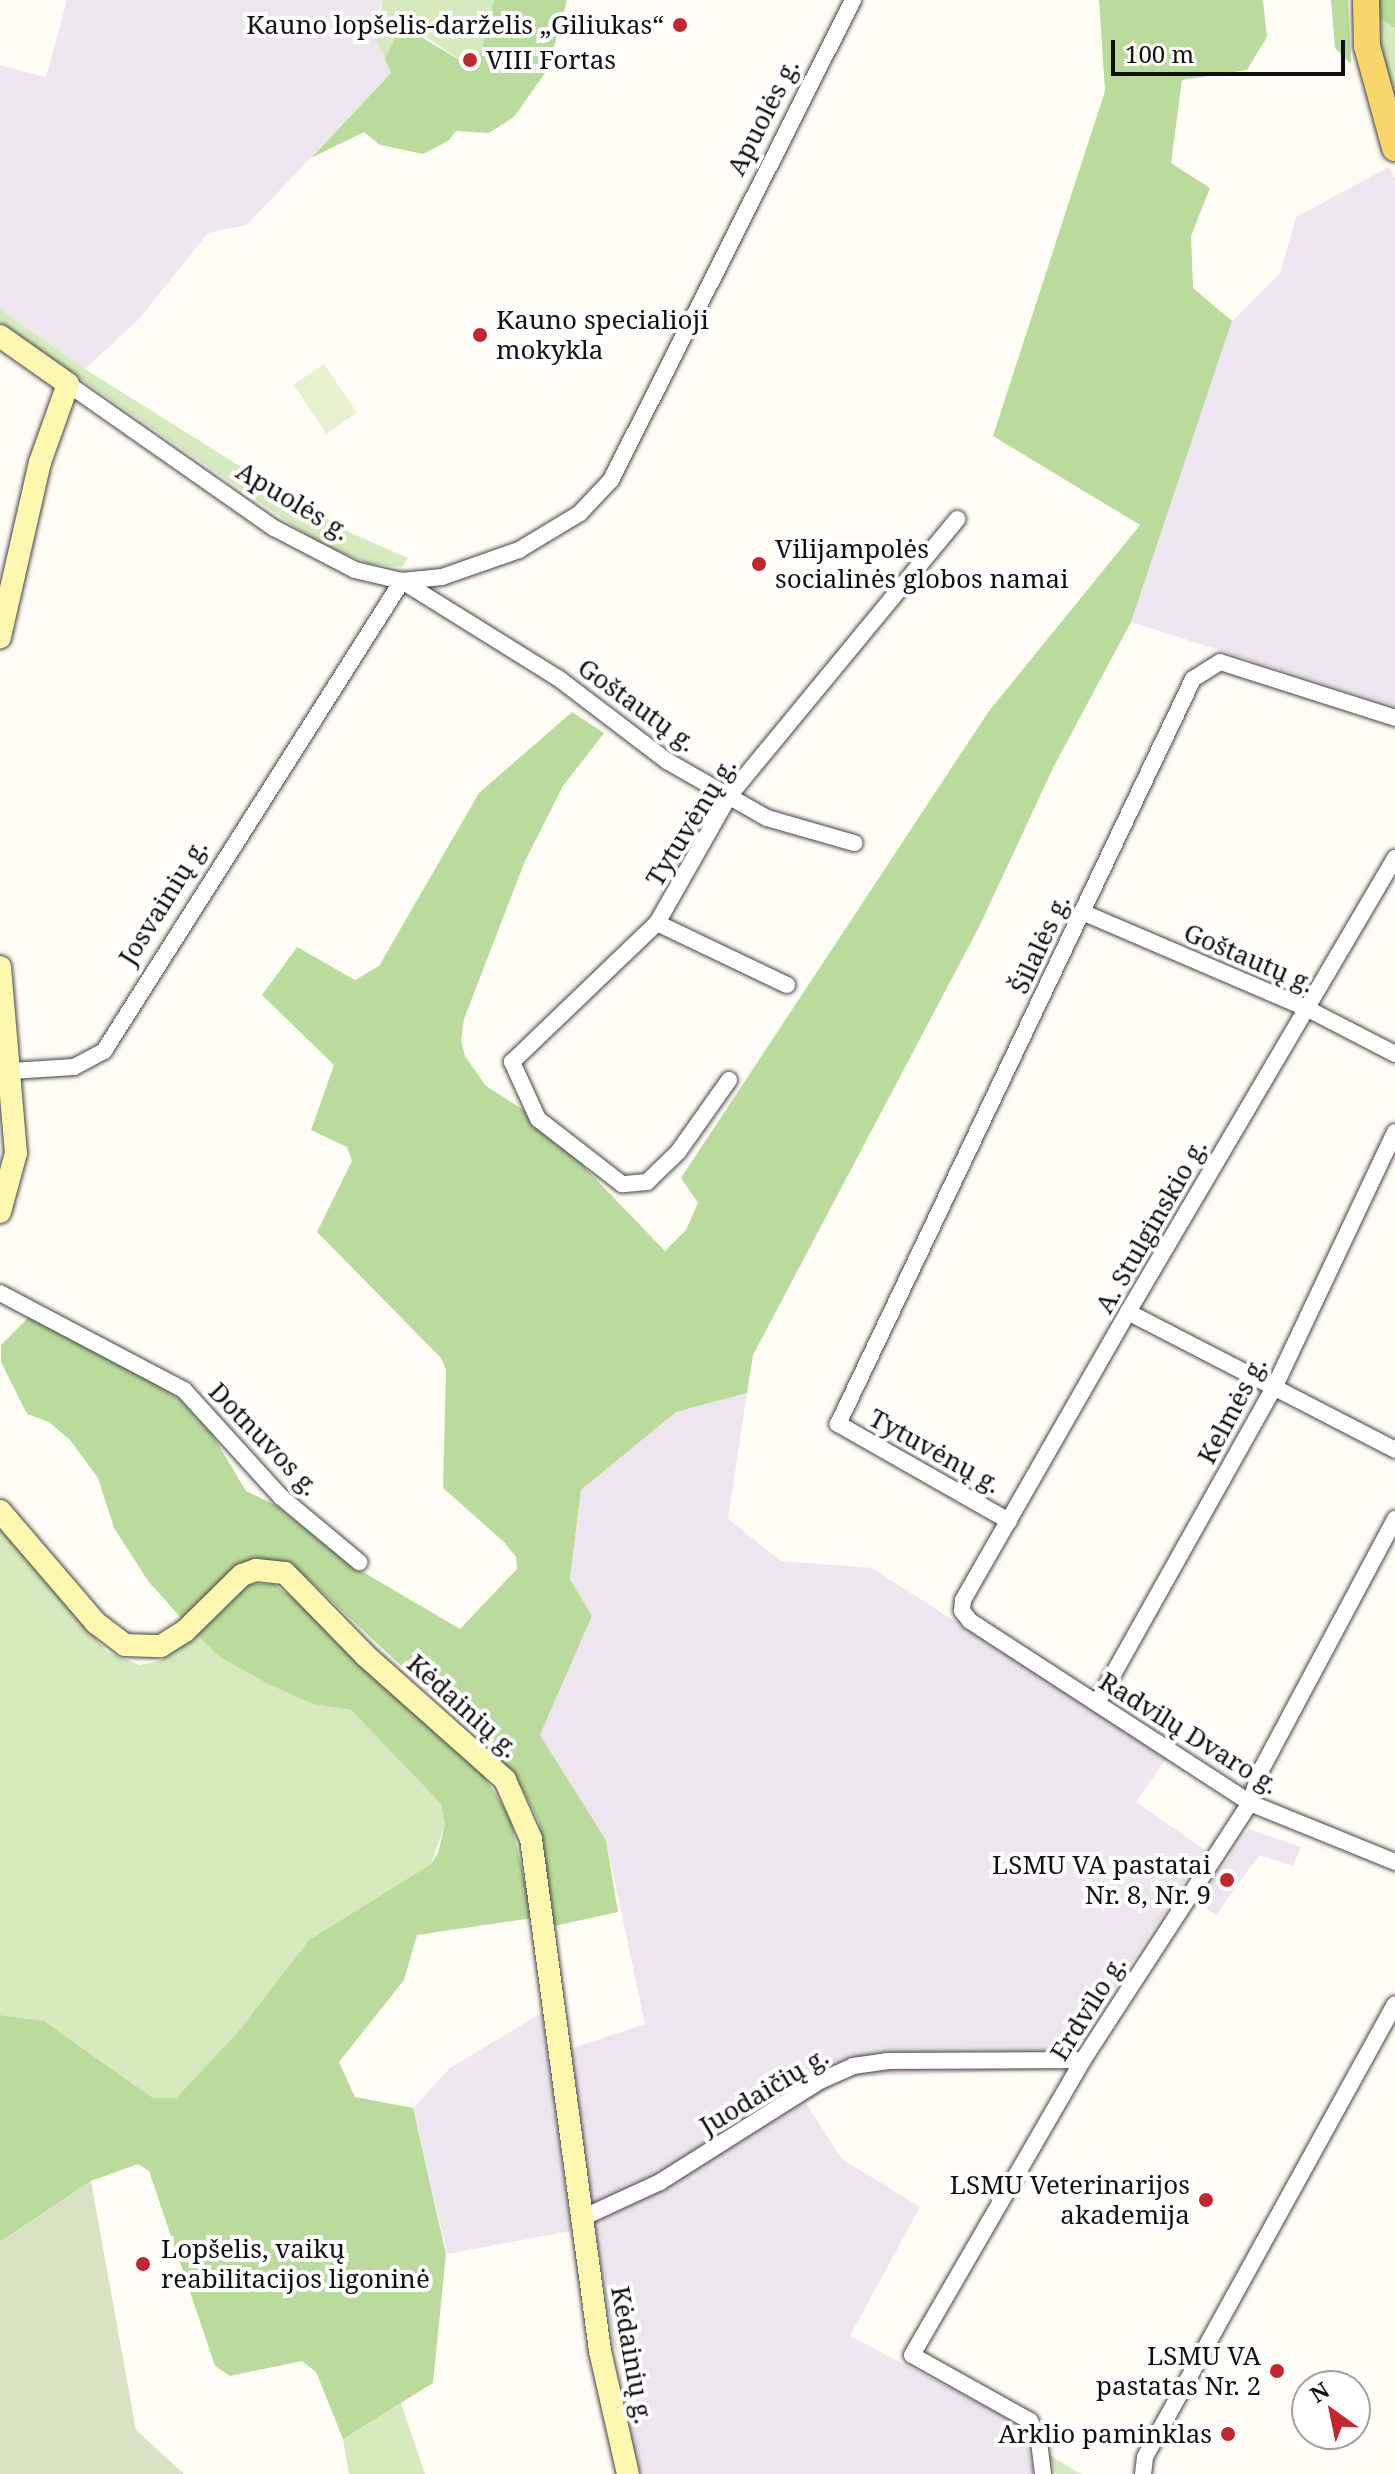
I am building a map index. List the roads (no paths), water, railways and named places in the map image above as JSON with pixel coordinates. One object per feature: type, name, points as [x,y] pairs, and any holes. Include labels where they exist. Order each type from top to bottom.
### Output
[{"type":"main road","points":[[1366,0],[1367,46],[1395,148]]},
{"type":"main road","name":"Apuolės g.","points":[[0,336],[68,384]]},
{"type":"main road","points":[[0,637],[40,462],[68,384]]},
{"type":"main road","points":[[0,967],[16,1153],[0,1212]]},
{"type":"main road","name":"Kėdainių g.","points":[[0,1511],[96,1623],[125,1645],[161,1646],[185,1631],[242,1575],[256,1570],[285,1573],[366,1656],[505,1780],[531,1839],[580,2219],[609,2398],[628,2474]]},
{"type":"street","name":"Apuolės g.","points":[[68,384],[312,551],[355,570],[402,581],[480,567],[519,550],[580,513],[611,480],[853,0]]},
{"type":"street","name":"Tytuvėnų g.","points":[[729,1080],[667,1162],[647,1182],[622,1184],[538,1119],[512,1062],[657,923],[729,796],[957,519]]},
{"type":"street","name":"Goštautų g.","points":[[402,581],[558,678],[641,745],[767,818],[854,843]]},
{"type":"street","name":"Josvainių g.","points":[[11,1071],[74,1067],[104,1051],[402,581]]},
{"type":"street","name":"Šilalės g.","points":[[838,1424],[1193,679],[1220,662],[1395,718]]},
{"type":"street","name":"A. Stulginskio g.","points":[[970,1621],[962,1611],[963,1600],[1395,858]]},
{"type":"street","name":"Goštautų g.","points":[[1082,912],[1306,1008],[1395,1054]]},
{"type":"street","points":[[657,923],[787,985]]},
{"type":"street","name":"Kelmės g.","points":[[1097,1703],[1273,1390],[1395,1132]]},
{"type":"street","name":"Dotnuvos g.","points":[[0,1293],[184,1390],[281,1497],[359,1562]]},
{"type":"street","points":[[1128,1312],[1273,1390],[1395,1450]]},
{"type":"street","name":"Tytuvėnų g.","points":[[838,1424],[1009,1521]]},
{"type":"street","name":"Erdvilo g.","points":[[1043,2474],[1038,2436],[1030,2421],[912,2355],[1083,2060],[1250,1803],[1260,1772],[1395,1519]]},
{"type":"street","name":"Radvilų Dvaro g.","points":[[970,1621],[1250,1803],[1395,1862]]},
{"type":"street","points":[[1143,2474],[1145,2457],[1395,2004]]},
{"type":"street","name":"Juodaičių g.","points":[[580,2219],[660,2182],[820,2081],[853,2066],[887,2061],[1083,2060]]},
{"type":"place","name":"Kauno lopšelis-darželis „Giliukas“","points":[[680,25]]},
{"type":"place","name":"VIII Fortas","points":[[470,60]]},
{"type":"place","name":"Kauno specialioji mokykla","points":[[480,335]]},
{"type":"place","name":"Vilijampolės socialinės globos namai","points":[[759,564]]},
{"type":"place","name":"LSMU VA pastatai Nr. 8, Nr. 9","points":[[1227,1880]]},
{"type":"place","name":"LSMU Veterinarijos akademija","points":[[1206,2200]]},
{"type":"place","name":"Lopšelis, vaikų reabilitacijos ligoninė","points":[[143,2264]]},
{"type":"place","name":"LSMU VA pastatas Nr. 2","points":[[1277,2371]]},
{"type":"place","name":"Arklio paminklas","points":[[1228,2434]]}]
